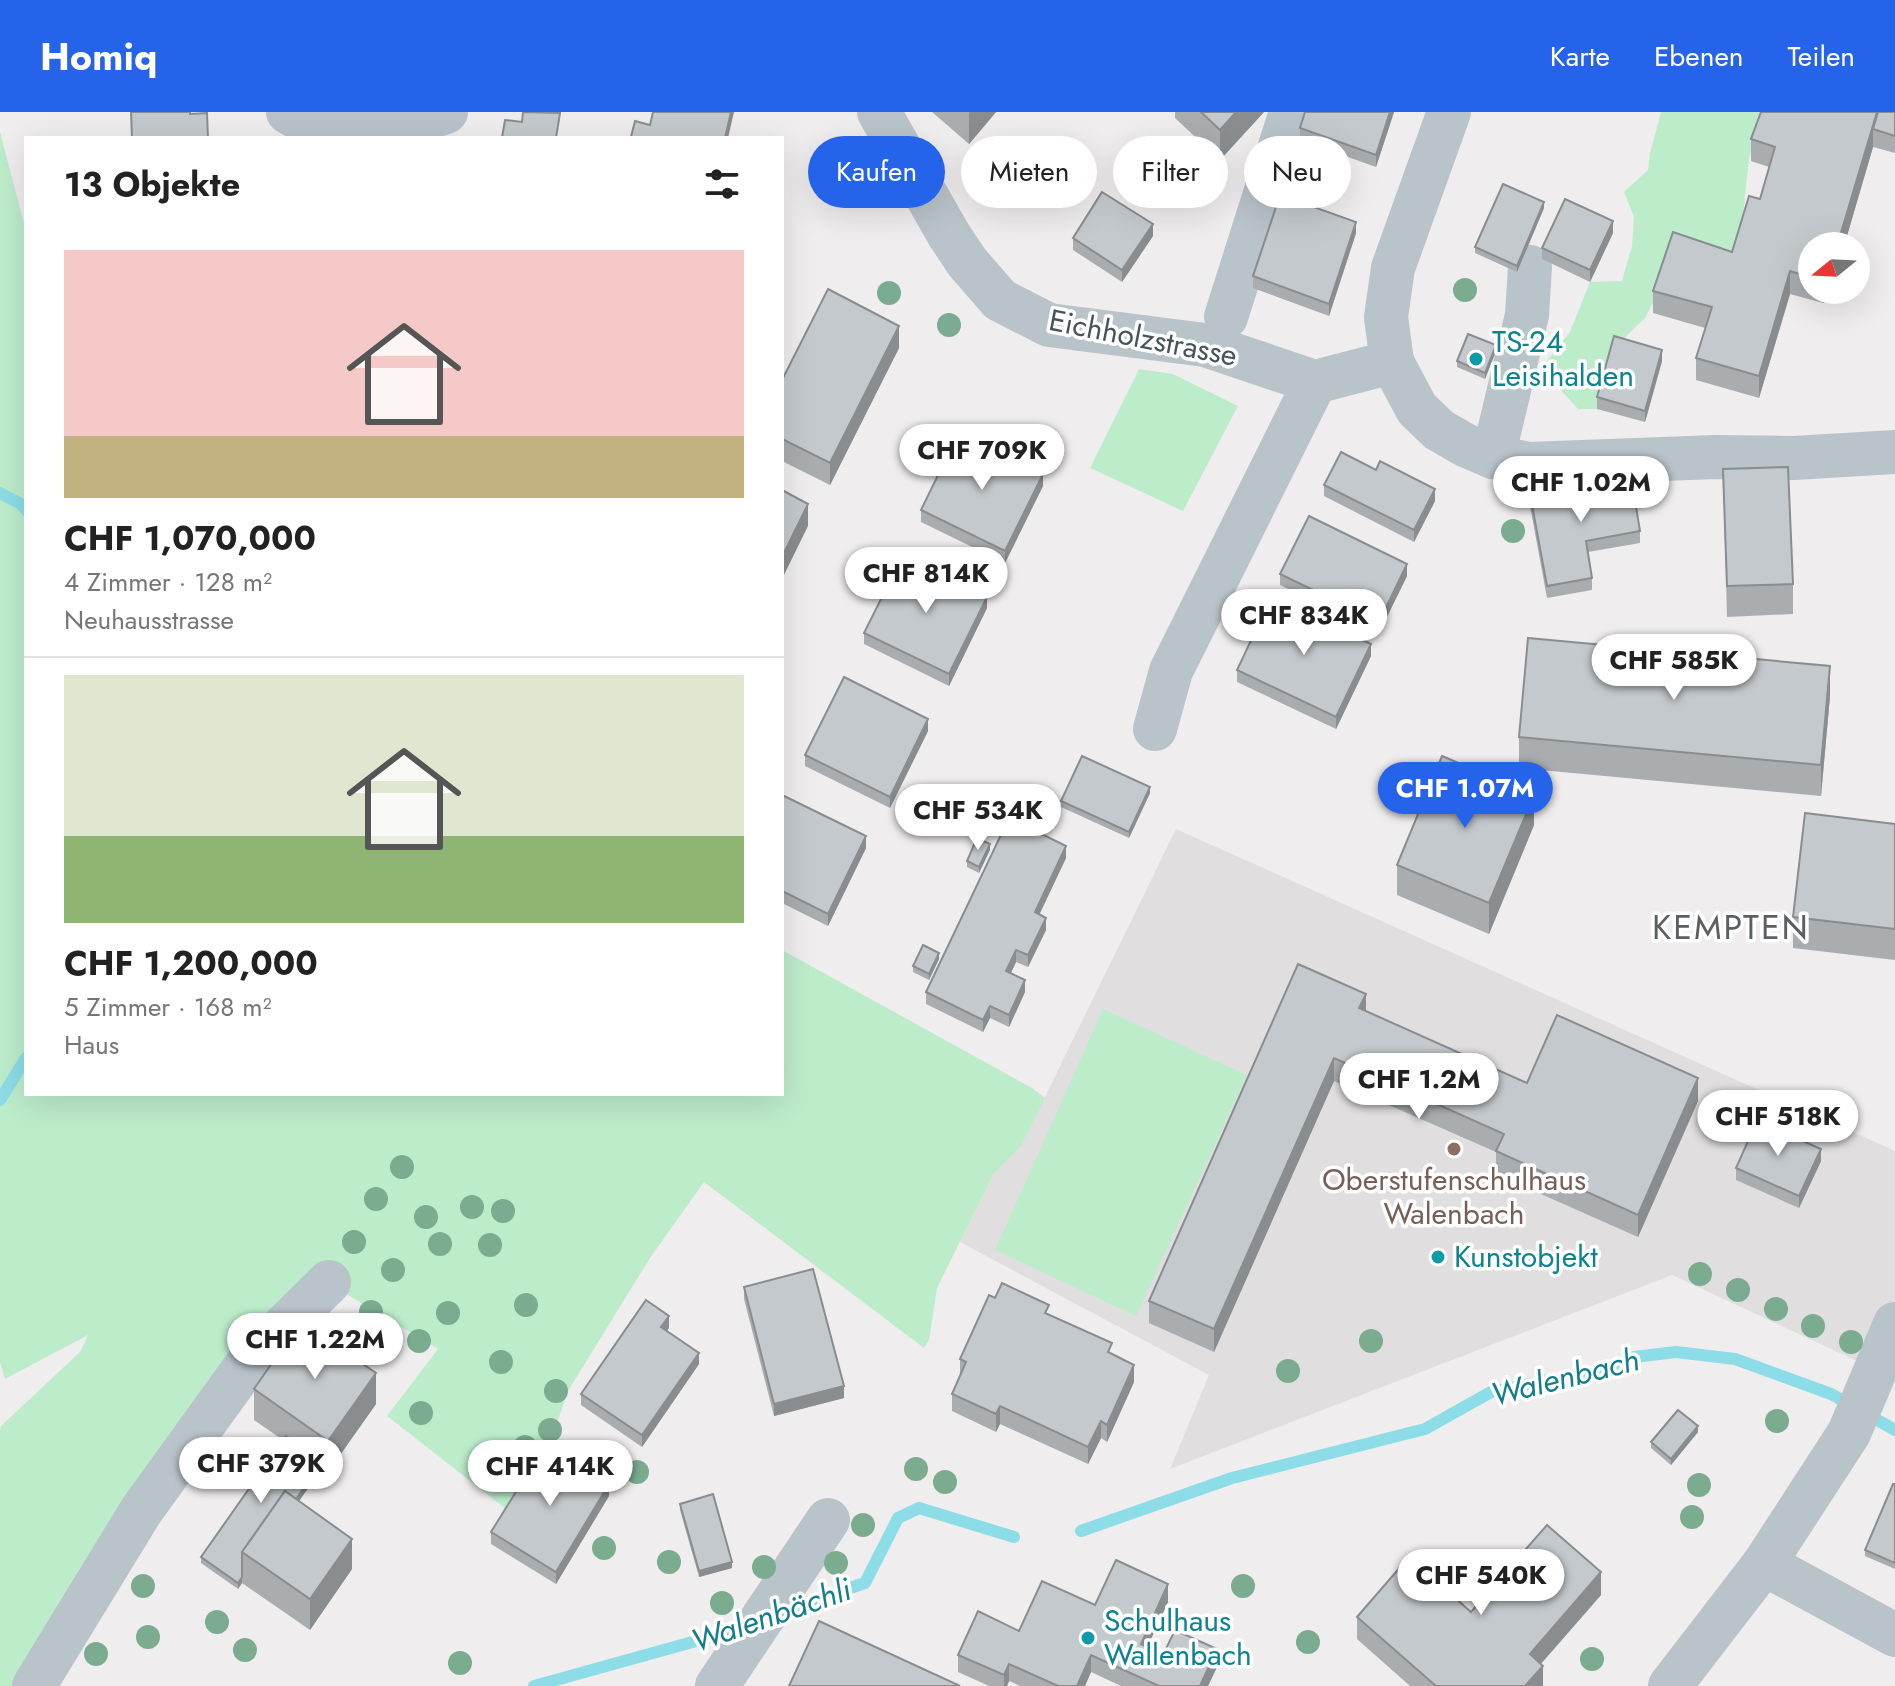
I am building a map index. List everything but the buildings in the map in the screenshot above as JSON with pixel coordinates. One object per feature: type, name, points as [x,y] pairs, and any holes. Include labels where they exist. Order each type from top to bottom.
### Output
[{"type":"street","points":[[288,112],[298,119],[345,133],[408,125],[446,112]]},
{"type":"street","name":"Eichholzstrasse","points":[[879,112],[949,235],[967,262],[1000,300],[1049,325],[1205,345],[1315,382]]},
{"type":"street","points":[[1226,317],[1291,112]]},
{"type":"street","points":[[1449,112],[1393,268],[1386,317],[1392,362],[1417,409],[1439,430],[1493,457],[1529,464],[1716,457],[1794,458],[1895,452]]},
{"type":"street","points":[[1493,457],[1527,315],[1530,267]]},
{"type":"street","points":[[1155,729],[1171,671],[1315,382],[1392,362]]},
{"type":"street","points":[[34,1686],[141,1511],[250,1360],[329,1282]]},
{"type":"street","points":[[1670,1686],[1764,1564],[1849,1433],[1895,1324]]},
{"type":"street","points":[[717,1686],[828,1520]]},
{"type":"street","points":[[1764,1564],[1895,1635]]},
{"type":"shaded area","name":"Oberstufenschulhaus Walenbach","points":[[1176,829],[1895,1151],[1895,1324],[1876,1370],[1672,1275],[1170,1469],[1209,1375],[960,1242],[993,1175],[1021,1146]]},
{"type":"green space","points":[[1661,112],[1766,112],[1754,136],[1749,159],[1741,233],[1727,266],[1657,295],[1645,318],[1614,348],[1597,409],[1578,409],[1541,368],[1570,332],[1590,282],[1622,281],[1632,246],[1634,217],[1624,192],[1648,170]]},
{"type":"green space","points":[[0,132],[24,223],[24,1096],[784,1096],[784,951],[1045,1098],[1021,1146],[993,1175],[937,1288],[929,1340],[924,1348],[704,1182],[650,1258],[568,1391],[545,1457],[510,1512],[387,1416],[438,1349],[328,1283],[35,1686],[0,1686],[0,1431],[1,1426],[81,1351],[88,1335],[5,1379],[0,1362]]},
{"type":"green space","points":[[1139,369],[1173,374],[1238,406],[1183,511],[1090,468]]},
{"type":"green space","points":[[1103,1009],[1247,1075],[1136,1316],[995,1250]]},
{"type":"waterway","points":[[0,493],[24,508]]},
{"type":"waterway","points":[[0,1100],[24,1061]]},
{"type":"waterway","name":"Walenbach","points":[[1081,1531],[1232,1478],[1425,1429],[1491,1392],[1549,1380],[1586,1378],[1634,1357],[1676,1352],[1735,1359],[1831,1394],[1895,1430]]},
{"type":"waterway","name":"Walenbächli","points":[[782,1611],[865,1583],[898,1518],[919,1508],[1014,1537]]},
{"type":"waterway","name":"Walenbächli","points":[[534,1686],[742,1626]]},
{"type":"place","name":"TS-24 Leisihalden","points":[[1476,359]]},
{"type":"place","name":"Oberstufenschulhaus Walenbach","points":[[1454,1149]]},
{"type":"place","name":"Kunstobjekt","points":[[1438,1257]]},
{"type":"place","name":"Schulhaus Wallenbach","points":[[1088,1638]]},
{"type":"district","name":"KEMPTEN","points":[[1731,927]]}]
